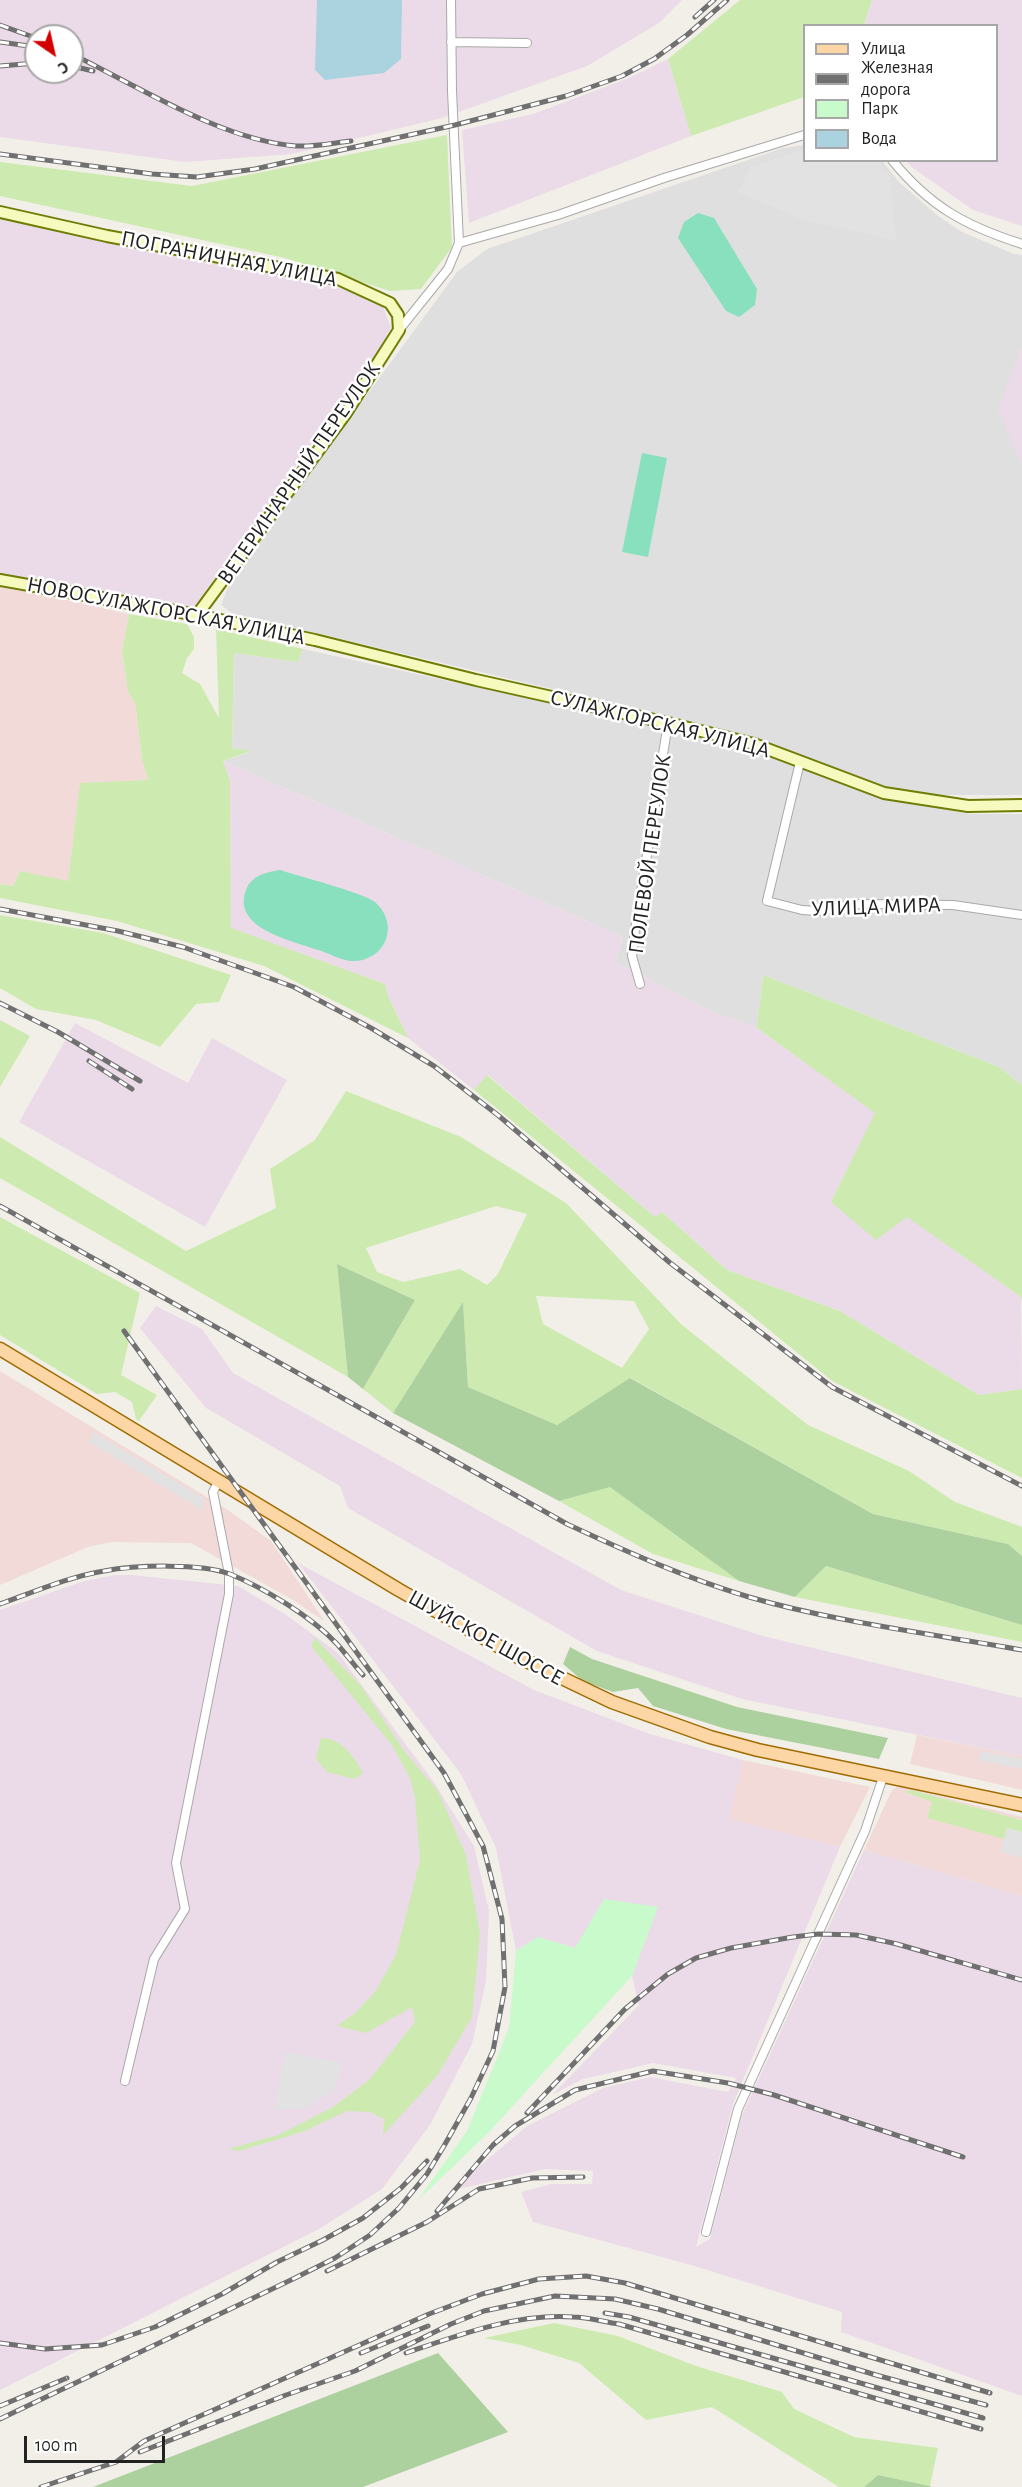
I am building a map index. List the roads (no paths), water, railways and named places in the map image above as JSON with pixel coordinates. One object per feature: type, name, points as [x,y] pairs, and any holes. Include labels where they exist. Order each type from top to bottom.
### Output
[{"type":"main road","name":"ПОГРАНИЧНАЯ УЛИЦА","points":[[0,212],[338,279],[390,303],[398,315],[399,330]]},
{"type":"main road","name":"ВЕТЕРИНАРНЫЙ ПЕРЕУЛОК","points":[[197,615],[346,413],[399,330]]},
{"type":"main road","name":"НОВОСУЛАЖГОРСКАЯ УЛИЦА","points":[[0,580],[197,615],[332,644]]},
{"type":"main road","name":"СУЛАЖГОРСКАЯ УЛИЦА","points":[[332,644],[476,680],[754,744],[884,793],[968,806],[1022,805]]},
{"type":"main road","name":"ШУЙСКОЕ ШОССЕ","points":[[0,1349],[399,1590],[514,1655],[612,1702],[710,1737],[758,1750],[1022,1805]]},
{"type":"street","points":[[399,330],[448,269],[459,243],[451,0]]},
{"type":"street","points":[[451,42],[527,43]]},
{"type":"street","points":[[459,243],[558,215],[664,178],[803,135]]},
{"type":"street","points":[[894,162],[932,202],[957,219],[1022,244]]},
{"type":"street","name":"ПОЛЕВОЙ ПЕРЕУЛОК","points":[[640,984],[632,956],[668,723]]},
{"type":"street","name":"УЛИЦА МИРА","points":[[800,762],[767,901],[802,910],[819,911],[854,904],[953,905],[1022,915]]},
{"type":"street","points":[[125,2081],[154,1959],[185,1909],[176,1863],[229,1594],[229,1574],[213,1492],[218,1482]]},
{"type":"street","points":[[706,2232],[738,2109],[865,1831],[883,1777]]},
{"type":"water","points":[[317,0],[402,0],[401,59],[384,73],[325,80],[315,70]]},
{"type":"railway","points":[[695,17],[714,0]]},
{"type":"railway","points":[[0,154],[152,174],[197,177],[255,169],[455,125],[566,96],[622,76],[654,59],[687,35],[727,0]]},
{"type":"railway","points":[[0,25],[24,34]]},
{"type":"railway","points":[[0,42],[24,45]]},
{"type":"railway","points":[[84,60],[181,110],[239,134],[268,142],[296,146],[351,141]]},
{"type":"railway","points":[[0,66],[24,64]]},
{"type":"railway","points":[[84,69],[93,71]]},
{"type":"railway","points":[[0,909],[118,931],[183,947],[294,987],[371,1028],[434,1066],[499,1116],[669,1262],[832,1387],[1022,1486]]},
{"type":"railway","points":[[0,1003],[58,1032],[140,1081]]},
{"type":"railway","points":[[89,1061],[132,1089]]},
{"type":"railway","points":[[0,1206],[567,1524],[634,1554],[702,1582],[782,1606],[850,1621],[1022,1650]]},
{"type":"railway","points":[[0,2419],[293,2279],[335,2258],[370,2235],[399,2208],[427,2174],[471,2098],[493,2051],[505,1987],[502,1919],[483,1846],[444,1773],[124,1331]]},
{"type":"railway","points":[[0,1604],[64,1581],[117,1569],[168,1566],[218,1570],[258,1587],[315,1624],[337,1644],[363,1675]]},
{"type":"railway","points":[[527,2113],[625,2009],[668,1974],[696,1958],[731,1948],[818,1934],[856,1935],[897,1944],[1022,1980]]},
{"type":"railway","points":[[437,2211],[493,2145],[515,2126],[575,2090],[653,2071],[728,2083],[774,2095],[963,2157]]},
{"type":"railway","points":[[0,2343],[45,2349],[102,2345],[155,2327],[222,2294],[277,2262],[363,2218],[401,2188],[427,2161]]},
{"type":"railway","points":[[327,2271],[427,2222],[479,2189],[532,2178],[583,2177]]},
{"type":"railway","points":[[41,2487],[116,2462],[144,2441],[429,2314],[482,2294],[539,2279],[586,2276],[625,2283],[990,2393]]},
{"type":"railway","points":[[140,2452],[286,2395],[355,2371],[451,2324],[484,2311],[555,2296],[615,2299],[658,2309],[876,2375],[986,2405]]},
{"type":"railway","points":[[605,2313],[629,2317],[983,2418]]},
{"type":"railway","points":[[406,2353],[509,2322],[530,2318],[584,2318],[619,2324],[981,2429]]},
{"type":"railway","points":[[361,2353],[428,2326]]},
{"type":"railway","points":[[0,2406],[67,2378]]}]
